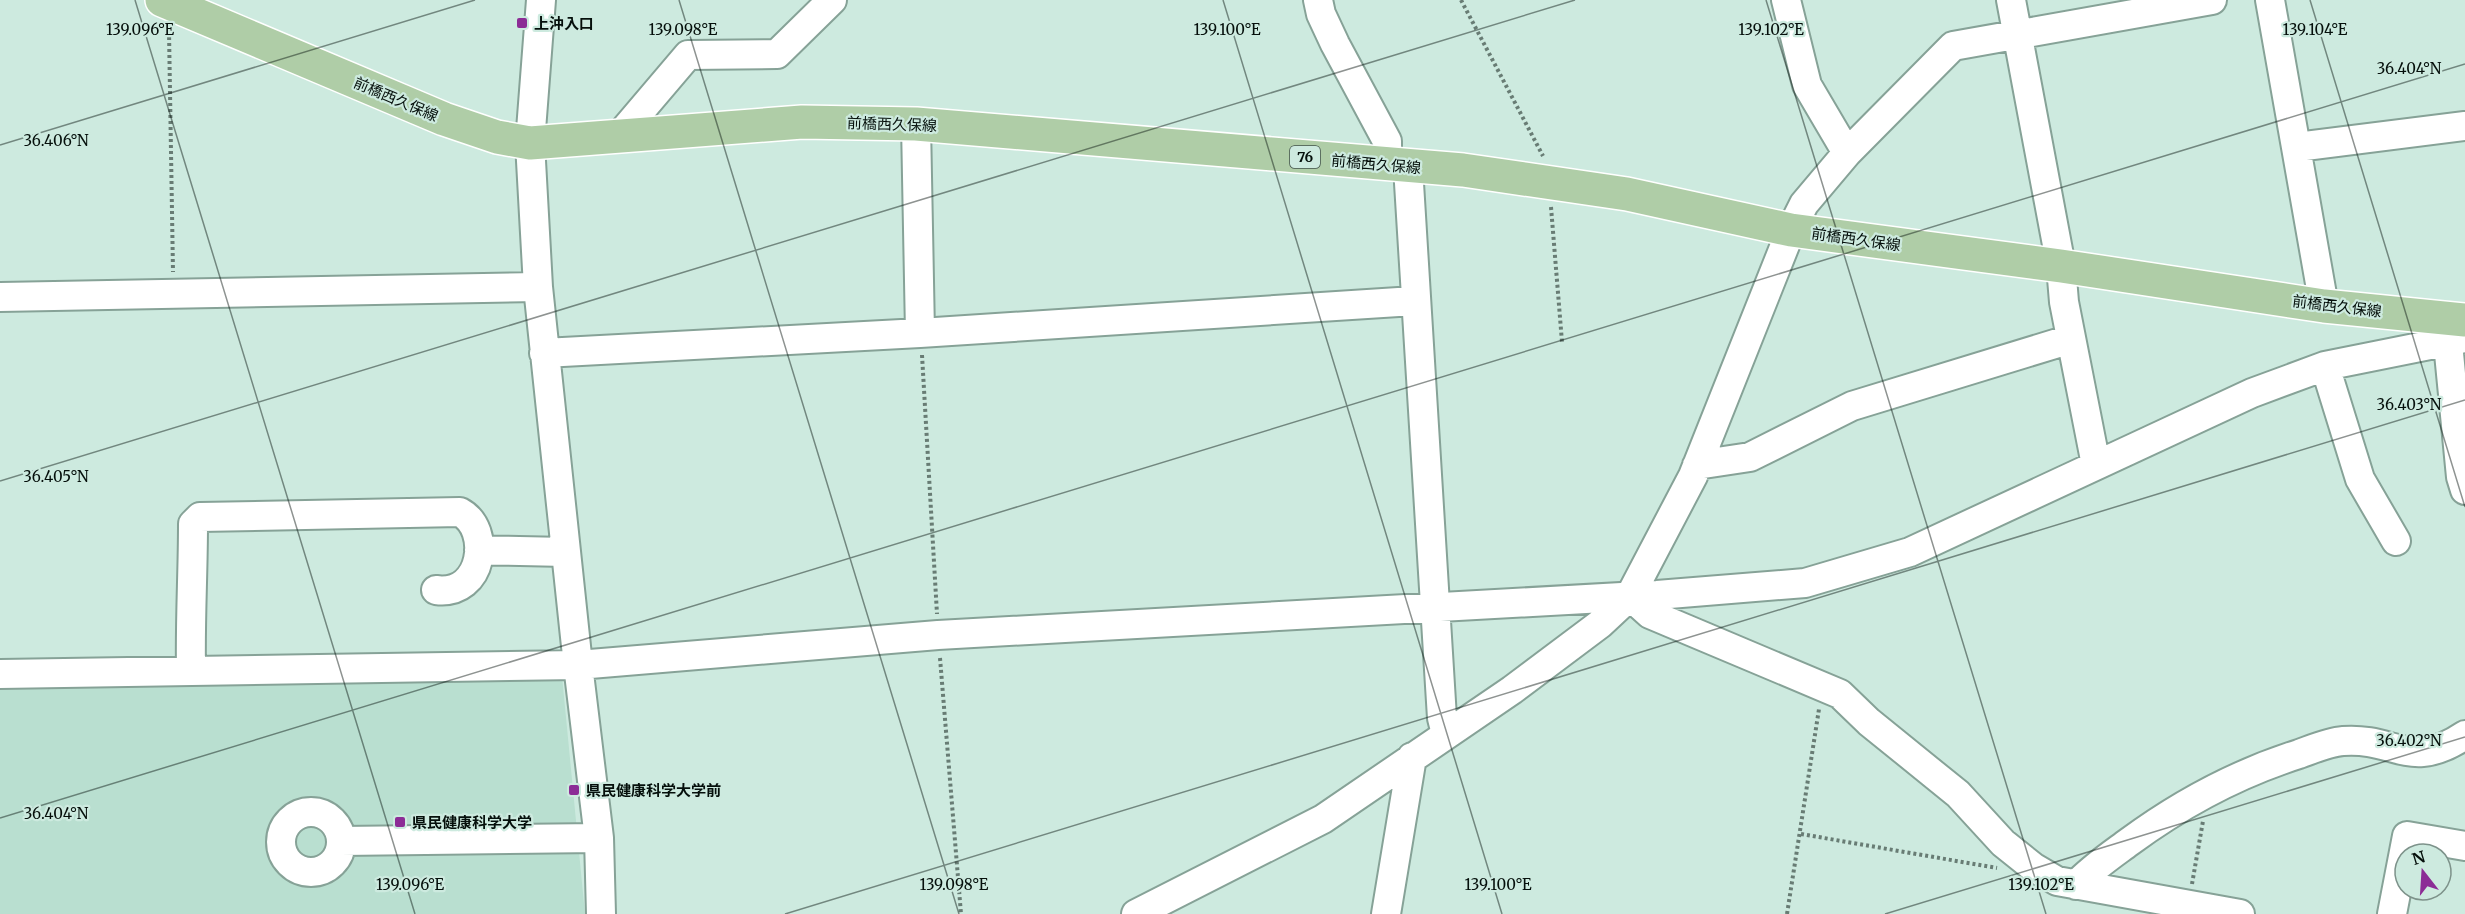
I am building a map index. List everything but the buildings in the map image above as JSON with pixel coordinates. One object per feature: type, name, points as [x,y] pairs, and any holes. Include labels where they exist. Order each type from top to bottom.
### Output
[{"type":"main road","name":"前橋西久保線","points":[[165,1],[444,119],[497,137],[531,143],[802,122],[916,124],[1539,179],[1627,194],[1791,230],[2061,266],[2324,306],[2459,334]]},
{"type":"street","points":[[541,0],[531,143],[538,286],[578,665],[599,838],[601,914]]},
{"type":"street","points":[[620,135],[688,55],[777,54],[832,0]]},
{"type":"street","points":[[1786,0],[1807,85],[1847,153]]},
{"type":"street","points":[[2011,0],[2061,266],[2064,302],[2096,465]]},
{"type":"street","points":[[1136,914],[1323,819],[1520,684],[1600,624],[1630,596],[1697,465],[1791,230],[1804,204],[1847,153],[1953,46],[2211,0]]},
{"type":"street","points":[[2270,0],[2324,306]]},
{"type":"street","points":[[1313,1],[1398,166],[1414,301],[1442,718],[1446,734]]},
{"type":"street","points":[[916,124],[921,333]]},
{"type":"street","points":[[2297,147],[2465,126]]},
{"type":"street","points":[[0,297],[538,286]]},
{"type":"street","points":[[544,353],[921,333],[1414,301]]},
{"type":"street","points":[[0,674],[578,665],[938,635],[1435,608],[1805,583],[1910,552],[2252,393],[2325,366],[2459,334],[2461,477],[2465,490]]},
{"type":"street","points":[[1697,465],[1750,456],[1852,406],[2071,339]]},
{"type":"street","points":[[2325,366],[2360,479],[2396,541]]},
{"type":"street","points":[[191,670],[190,594],[193,524],[200,517],[455,511],[469,519],[479,550],[476,565],[467,582],[454,591],[436,590]]},
{"type":"street","points":[[479,550],[566,552]]},
{"type":"street","points":[[1630,596],[1650,614],[1840,694],[1869,722],[1958,794],[2003,843],[2033,867],[2057,881],[2240,914]]},
{"type":"street","points":[[2076,885],[2090,871],[2135,837],[2208,790],[2260,766],[2340,741],[2359,740],[2417,754],[2434,752],[2465,735]]},
{"type":"street","points":[[1386,914],[1412,756]]},
{"type":"street","points":[[2392,914],[2407,836],[2465,846]]},
{"type":"street","points":[[341,841],[599,838]]},
{"type":"path","points":[[165,1],[174,294]]},
{"type":"path","points":[[921,333],[938,635],[961,914]]},
{"type":"path","points":[[1787,914],[1801,834],[1820,684]]},
{"type":"path","points":[[2189,905],[2208,790]]},
{"type":"path","points":[[1801,834],[2016,872],[2033,867]]},
{"type":"shaded area","points":[[562,676],[585,914],[0,914],[0,687]]},
{"type":"place","name":"上沖入口","points":[[522,23]]},
{"type":"place","name":"県民健康科学大学前","points":[[574,790]]},
{"type":"place","name":"県民健康科学大学","points":[[400,822]]}]
